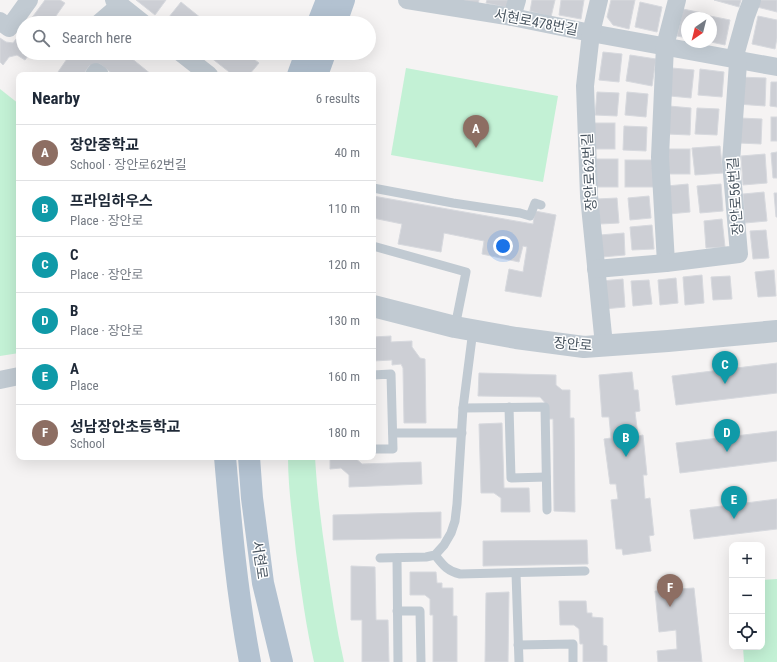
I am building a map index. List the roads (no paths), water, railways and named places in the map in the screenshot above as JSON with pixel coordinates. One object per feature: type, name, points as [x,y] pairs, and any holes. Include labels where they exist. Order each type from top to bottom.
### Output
[{"type":"main road","points":[[320,16],[326,0]]},
{"type":"main road","points":[[338,16],[344,0]]},
{"type":"main road","points":[[299,72],[303,60]]},
{"type":"main road","points":[[317,72],[322,60]]},
{"type":"main road","name":"서현로","points":[[225,460],[238,588],[250,662]]},
{"type":"main road","name":"서현로","points":[[249,460],[252,498],[263,583],[282,662]]},
{"type":"street","points":[[18,16],[29,0]]},
{"type":"street","name":"서현로478번길","points":[[407,0],[514,8],[591,33],[777,68]]},
{"type":"street","name":"장안로62번길","points":[[599,0],[591,33],[585,86],[589,196],[604,345]]},
{"type":"street","points":[[666,263],[660,157],[665,46],[677,0]]},
{"type":"street","name":"장안로56번길","points":[[596,269],[666,263],[739,254],[731,162],[738,63],[734,59],[752,0]]},
{"type":"street","points":[[105,16],[117,3],[134,16]]},
{"type":"street","points":[[0,20],[9,28],[16,18]]},
{"type":"street","points":[[188,60],[199,72]]},
{"type":"street","name":"장안로","points":[[376,307],[464,329],[584,347],[668,342],[777,331]]},
{"type":"street","points":[[0,380],[16,377]]},
{"type":"lane","points":[[376,189],[530,216],[535,203],[541,205]]},
{"type":"lane","points":[[376,247],[466,272],[462,433],[458,488],[451,534],[435,555],[426,557],[380,558]]},
{"type":"lane","points":[[376,375],[392,374],[393,433],[393,449],[376,449]]},
{"type":"lane","points":[[509,407],[511,478],[546,477]]},
{"type":"lane","points":[[463,408],[545,407],[547,510]]},
{"type":"lane","points":[[393,433],[462,433]]},
{"type":"lane","points":[[435,555],[451,572],[460,574],[585,571]]},
{"type":"lane","points":[[397,558],[398,662]]},
{"type":"lane","points":[[516,573],[519,662]]},
{"type":"lane","points":[[397,611],[420,611],[421,662]]},
{"type":"lane","points":[[518,645],[573,644],[573,662]]},
{"type":"place","name":"장안중학교","points":[[476,148]]},
{"type":"place","name":"C","points":[[725,384]]},
{"type":"place","name":"B","points":[[727,452]]},
{"type":"place","name":"프라임하우스","points":[[626,457]]},
{"type":"place","name":"A","points":[[734,519]]},
{"type":"place","name":"성남장안초등학교","points":[[670,607]]}]
